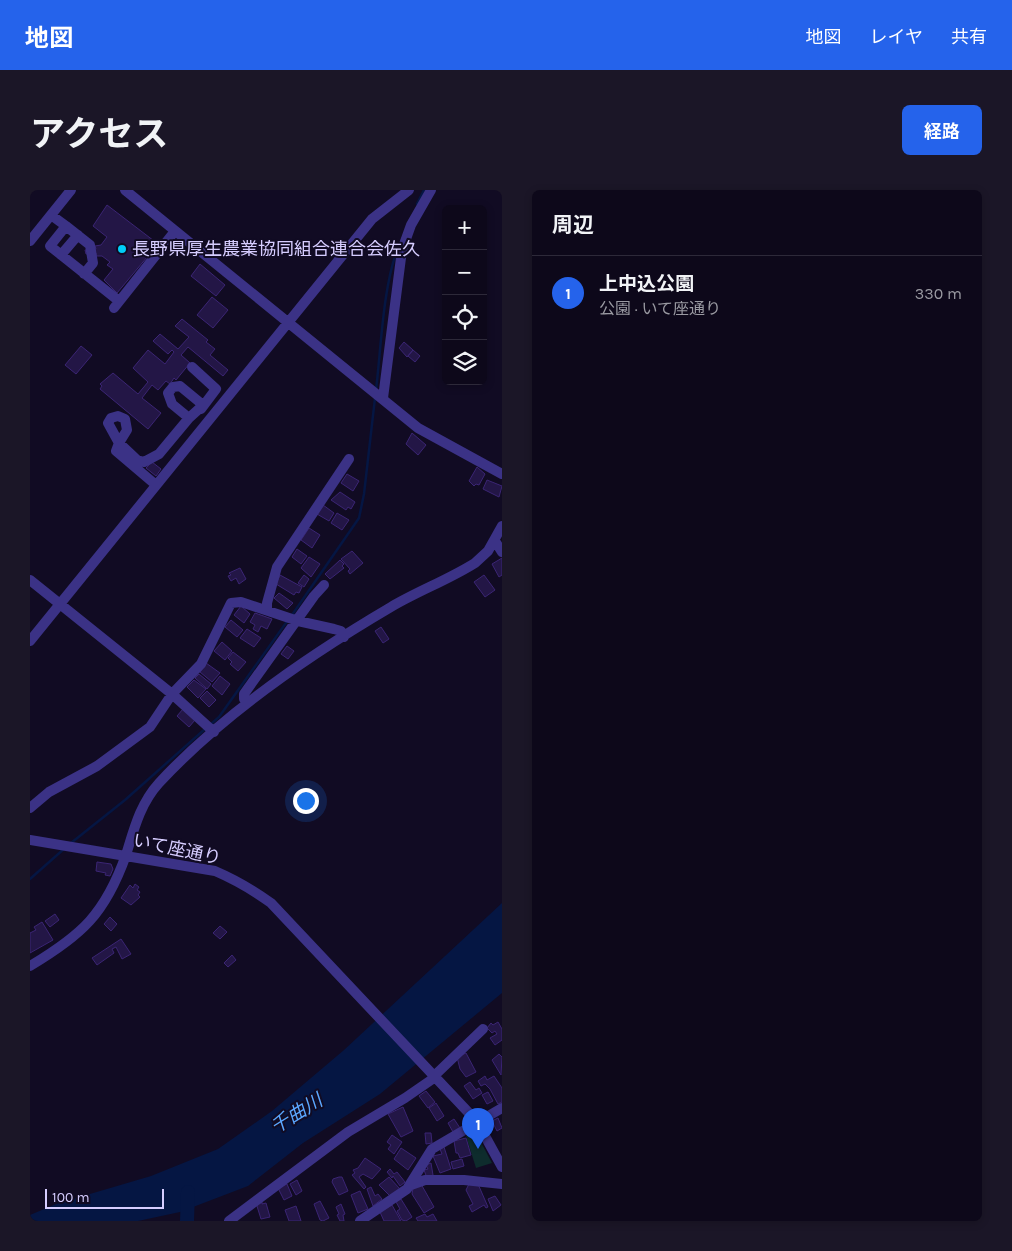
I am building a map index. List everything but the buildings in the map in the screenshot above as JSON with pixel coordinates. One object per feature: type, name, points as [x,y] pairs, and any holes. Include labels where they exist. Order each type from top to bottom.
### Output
[{"type":"street","points":[[30,241],[71,190]]},
{"type":"street","points":[[125,190],[428,435],[502,474]]},
{"type":"street","points":[[30,641],[372,219],[409,190]]},
{"type":"street","points":[[378,395],[402,250],[416,215],[432,190]]},
{"type":"street","points":[[51,215],[90,244],[93,263],[84,274]]},
{"type":"street","points":[[66,226],[50,246],[84,274],[116,305],[175,231]]},
{"type":"street","points":[[61,255],[78,235]]},
{"type":"street","points":[[156,485],[119,455],[116,448],[119,443],[137,460],[148,462],[159,454],[202,407],[216,388],[192,367]]},
{"type":"street","points":[[190,418],[169,401],[168,393],[173,387],[180,386],[211,417]]},
{"type":"street","points":[[267,610],[267,603],[277,567],[349,459]]},
{"type":"street","points":[[30,966],[68,943],[92,920],[108,895],[125,855],[137,818],[152,791],[210,727],[344,637],[412,595],[475,563],[482,558],[495,541],[502,526]]},
{"type":"street","points":[[495,541],[502,552]]},
{"type":"street","points":[[30,580],[172,694],[210,727]]},
{"type":"street","points":[[247,703],[244,699],[244,694],[292,619],[324,585]]},
{"type":"street","points":[[30,808],[49,792],[97,766],[150,726],[172,694],[201,664],[231,603],[241,602],[292,619],[334,629],[341,632],[344,637]]},
{"type":"street","name":"いて座通り","points":[[30,840],[215,871],[236,880],[271,904],[432,1075]]},
{"type":"street","points":[[229,1221],[348,1132],[406,1098],[483,1029]]},
{"type":"street","points":[[432,1075],[477,1124],[502,1168]]},
{"type":"street","points":[[411,1184],[432,1149],[502,1108]]},
{"type":"street","points":[[360,1221],[411,1184],[425,1180],[464,1180],[502,1184]]},
{"type":"green space","points":[[476,1133],[492,1163],[476,1168],[466,1136]]},
{"type":"water","name":"千曲川","points":[[502,903],[502,993],[380,1094],[303,1143],[248,1186],[180,1212],[138,1221],[30,1221],[30,1215],[56,1204],[151,1176],[218,1149],[272,1111],[344,1050]]},
{"type":"waterway","points":[[417,204],[424,190]]},
{"type":"waterway","points":[[376,390],[386,298],[398,248]]},
{"type":"waterway","points":[[292,615],[359,518],[364,494],[375,398]]},
{"type":"waterway","points":[[210,725],[219,717],[288,620]]},
{"type":"waterway","points":[[71,843],[125,800],[205,729]]},
{"type":"waterway","points":[[30,879],[65,848]]},
{"type":"waterway","points":[[187,1221],[188,1192]]},
{"type":"place","name":"長野県厚生農業協同組合連合会佐久","points":[[122,249]]},
{"type":"place","name":"上中込公園","points":[[478,1149]]}]
